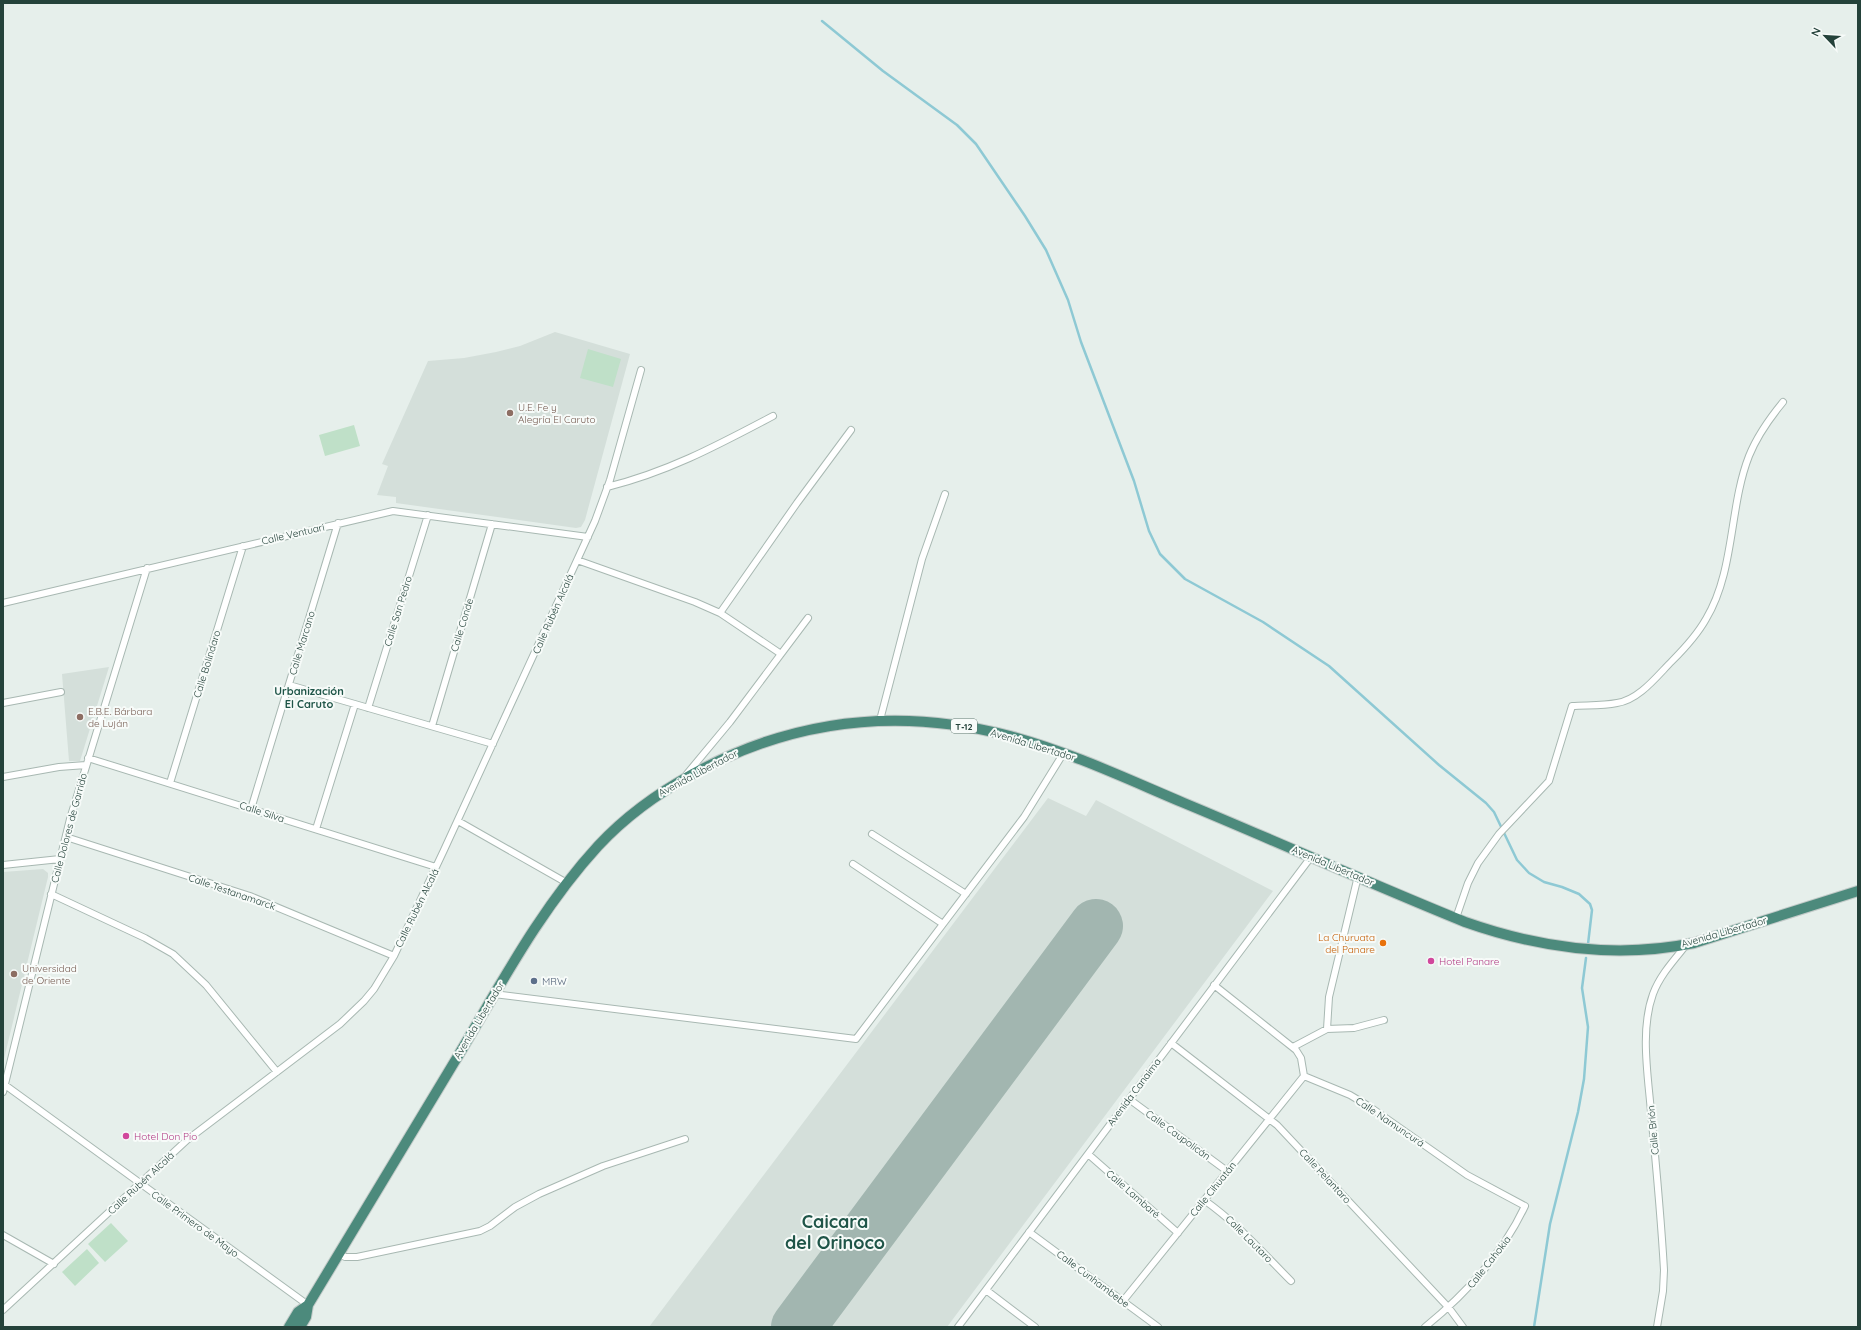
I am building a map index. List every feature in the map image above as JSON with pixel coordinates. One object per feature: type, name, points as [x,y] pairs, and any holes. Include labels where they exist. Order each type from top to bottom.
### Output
[{"type":"highway","name":"Avenida Libertador","points":[[300,1327],[306,1317],[308,1305],[494,994],[527,940],[567,883],[599,845],[617,827],[656,796],[730,754],[775,738],[819,727],[880,720],[918,720],[973,728],[1016,738],[1063,754],[1456,918],[1503,935],[1569,948],[1624,950],[1687,944],[1858,892]]},
{"type":"highway","name":"Avenida Libertador","points":[[289,1327],[298,1312],[308,1305]]},
{"type":"street","name":"Calle Rubén Alcalá","points":[[3,1310],[202,1128],[340,1024],[374,989],[394,956],[458,821],[588,537],[607,487],[642,370]]},
{"type":"street","points":[[1456,918],[1471,876],[1499,834],[1549,781],[1572,706],[1618,703],[1631,698],[1657,676],[1687,645],[1706,620],[1714,604],[1723,577],[1749,457],[1770,418],[1783,402]]},
{"type":"street","points":[[607,487],[639,479],[696,457],[773,416]]},
{"type":"street","points":[[720,613],[797,503],[851,430]]},
{"type":"street","points":[[880,720],[922,559],[945,494]]},
{"type":"street","name":"Calle Ventuari","points":[[3,603],[392,511],[588,537]]},
{"type":"street","name":"Calle San Pedro","points":[[368,708],[428,515]]},
{"type":"street","name":"Calle Marcano","points":[[251,808],[338,523]]},
{"type":"street","name":"Calle Conde","points":[[432,726],[492,524]]},
{"type":"street","name":"Calle Bolindaro","points":[[170,783],[243,546]]},
{"type":"street","points":[[577,560],[695,602],[720,613],[781,654]]},
{"type":"street","name":"Calle Dolores de Garrido","points":[[4,1089],[66,837],[88,758],[147,568]]},
{"type":"street","points":[[682,780],[730,722],[808,618]]},
{"type":"street","points":[[289,685],[493,744]]},
{"type":"street","points":[[3,703],[61,692]]},
{"type":"street","points":[[316,829],[355,704]]},
{"type":"street","points":[[494,994],[856,1039],[1024,817],[1063,754]]},
{"type":"street","name":"Calle Silva","points":[[88,758],[436,867]]},
{"type":"street","points":[[3,777],[59,767],[86,765]]},
{"type":"street","points":[[458,821],[567,883]]},
{"type":"street","points":[[872,834],[966,894]]},
{"type":"street","name":"Calle Testanamarck","points":[[66,837],[250,896],[394,956]]},
{"type":"street","name":"Avenida Canaima","points":[[958,1327],[1311,857]]},
{"type":"street","points":[[3,865],[60,859]]},
{"type":"street","points":[[853,864],[943,924]]},
{"type":"street","points":[[1327,1029],[1329,997],[1358,876]]},
{"type":"street","points":[[52,894],[150,940],[184,962],[206,985],[277,1072]]},
{"type":"street","name":"Calle Brión","points":[[1657,1327],[1663,1291],[1664,1270],[1646,1038],[1650,1004],[1658,983],[1687,944]]},
{"type":"street","points":[[1214,985],[1293,1048],[1301,1058],[1304,1076]]},
{"type":"street","points":[[1293,1048],[1327,1029],[1354,1028],[1384,1020]]},
{"type":"street","name":"Calle Pelantaro","points":[[1171,1043],[1270,1118],[1448,1308],[1463,1327]]},
{"type":"street","name":"Calle Cihuatán","points":[[1123,1302],[1304,1076]]},
{"type":"street","name":"Calle Namuncurá","points":[[1304,1076],[1350,1095],[1467,1175],[1525,1206]]},
{"type":"street","name":"Calle Primero de Mayo","points":[[4,1089],[140,1184],[308,1305]]},
{"type":"street","name":"Calle Caupolicán","points":[[1128,1099],[1227,1172]]},
{"type":"street","points":[[339,1254],[345,1257],[357,1257],[480,1231],[490,1226],[515,1207],[539,1194],[603,1166],[686,1139]]},
{"type":"street","name":"Calle Lambaré","points":[[1088,1154],[1178,1233]]},
{"type":"street","name":"Calle Lautaro","points":[[1204,1200],[1226,1215],[1291,1281]]},
{"type":"street","name":"Calle Cahokia","points":[[1427,1326],[1477,1280],[1506,1241],[1525,1206]]},
{"type":"street","name":"Calle Cunhambebe","points":[[1029,1232],[1158,1327]]},
{"type":"street","points":[[3,1235],[54,1264]]},
{"type":"street","points":[[986,1290],[1035,1327]]},
{"type":"shaded area","name":"U.E. Fe y Alegría El Caruto","points":[[555,332],[630,354],[585,520],[581,527],[576,528],[396,503],[396,497],[377,495],[388,466],[382,464],[428,361],[464,358],[496,352],[520,346]]},
{"type":"shaded area","name":"E.B.E. Bárbara de Luján","points":[[109,667],[80,761],[69,761],[62,674]]},
{"type":"shaded area","points":[[1048,798],[1086,816],[1096,800],[1273,891],[947,1327],[649,1327]]},
{"type":"shaded area","name":"Universidad de Oriente","points":[[43,869],[48,873],[48,877],[3,1063],[3,872]]},
{"type":"green space","points":[[588,349],[621,359],[613,387],[580,378]]},
{"type":"green space","points":[[354,425],[360,446],[325,456],[319,435]]},
{"type":"green space","points":[[111,1223],[128,1241],[105,1262],[88,1244]]},
{"type":"green space","points":[[87,1249],[99,1263],[75,1286],[62,1272]]},
{"type":"waterway","points":[[822,21],[883,71],[957,125],[976,144],[1025,216],[1046,250],[1068,300],[1081,342],[1134,481],[1149,531],[1160,554],[1185,579],[1263,622],[1329,666],[1439,765],[1486,803],[1494,812],[1517,860],[1529,873],[1544,882],[1579,894],[1590,904],[1592,910],[1588,944]]},
{"type":"waterway","points":[[1534,1327],[1550,1224],[1578,1112],[1584,1079],[1588,1027],[1582,988],[1586,958]]},
{"type":"runway","points":[[798,1327],[1096,926]]},
{"type":"place","name":"U.E. Fe y Alegría El Caruto","points":[[510,413]]},
{"type":"place","name":"E.B.E. Bárbara de Luján","points":[[80,717]]},
{"type":"place","name":"La Churuata del Panare","points":[[1383,943]]},
{"type":"place","name":"Hotel Panare","points":[[1431,961]]},
{"type":"place","name":"Universidad de Oriente","points":[[14,974]]},
{"type":"place","name":"MRW","points":[[534,981]]},
{"type":"place","name":"Hotel Don Pio","points":[[126,1136]]},
{"type":"district","name":"Urbanización El Caruto","points":[[309,697]]},
{"type":"district","name":"Caicara del Orinoco","points":[[835,1231]]}]
